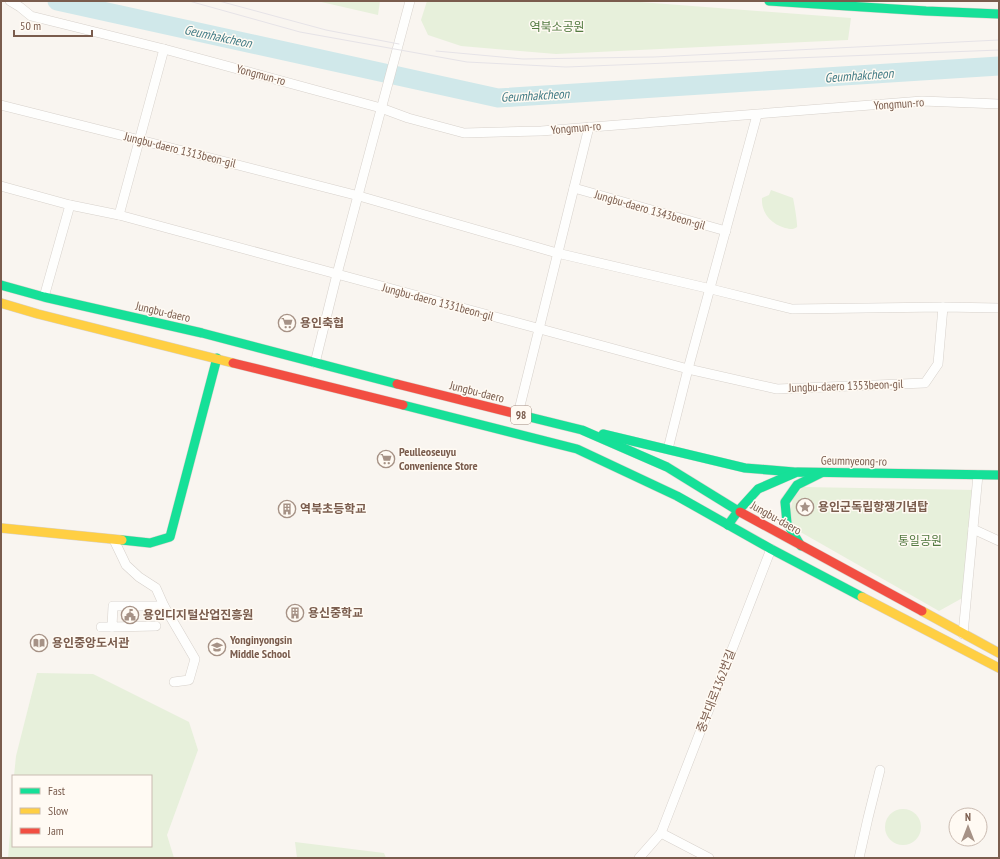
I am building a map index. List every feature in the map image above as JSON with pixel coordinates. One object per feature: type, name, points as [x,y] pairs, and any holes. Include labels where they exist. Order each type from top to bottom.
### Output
[{"type":"main road","points":[[770,1],[999,14]]},
{"type":"main road","name":"Jungbu-daero","points":[[1,285],[44,297],[202,333],[582,430],[667,467],[738,511],[800,546],[999,653]]},
{"type":"main road","name":"98","points":[[1,303],[38,314],[577,449],[677,496],[771,549],[999,668]]},
{"type":"main road","points":[[1,528],[150,543],[170,537],[216,358]]},
{"type":"main road","points":[[582,430],[746,468],[797,472]]},
{"type":"main road","name":"Geumnyeong-ro","points":[[728,525],[738,511],[758,489],[797,472],[999,475]]},
{"type":"main road","points":[[800,546],[787,523],[786,502],[796,485],[822,472]]},
{"type":"street","name":"Yongmun-ro","points":[[10,1],[31,16],[164,49],[381,108],[408,118],[464,132],[541,131],[922,102],[999,104]]},
{"type":"street","points":[[315,363],[337,274],[410,1]]},
{"type":"street","points":[[119,216],[164,49]]},
{"type":"street","name":"Jungbu-daero 1313beon-gil","points":[[1,105],[359,196]]},
{"type":"street","points":[[668,449],[688,369],[711,289],[757,115]]},
{"type":"street","points":[[518,414],[589,127]]},
{"type":"street","points":[[1,186],[337,274]]},
{"type":"street","name":"Jungbu-daero 1343beon-gil","points":[[574,188],[726,231]]},
{"type":"street","points":[[359,196],[557,252],[792,310],[942,307],[999,308]]},
{"type":"street","points":[[44,297],[70,205]]},
{"type":"street","name":"Jungbu-daero 1331beon-gil","points":[[337,274],[539,329]]},
{"type":"street","name":"Jungbu-daero 1353beon-gil","points":[[688,369],[777,389],[925,383],[938,364],[942,307]]},
{"type":"street","points":[[539,329],[688,369]]},
{"type":"street","points":[[962,634],[978,475]]},
{"type":"street","points":[[973,529],[999,542]]},
{"type":"street","points":[[114,540],[126,565],[139,577],[156,588],[164,606],[195,659],[189,680],[174,682]]},
{"type":"street","name":"중부대로1362번길","points":[[661,833],[771,549]]},
{"type":"street","points":[[112,627],[113,606],[164,606]]},
{"type":"street","points":[[101,628],[156,626]]},
{"type":"street","points":[[859,858],[880,770]]},
{"type":"street","points":[[639,858],[661,833],[709,858]]},
{"type":"green space","points":[[317,1],[380,1],[378,15]]},
{"type":"green space","name":"역북소공원","points":[[427,1],[627,1],[851,18],[848,40],[556,54],[461,46],[428,35],[421,20]]},
{"type":"green space","points":[[771,190],[793,198],[797,227],[790,229],[775,224],[765,213],[762,198],[769,195]]},
{"type":"green space","name":"통일공원","points":[[803,487],[976,490],[966,596],[939,611],[797,530],[789,516],[793,499]]},
{"type":"green space","points":[[37,673],[93,674],[189,722],[198,750],[167,835],[174,858],[8,858],[12,806],[12,847],[152,847],[152,775],[14,775],[16,756]]},
{"type":"green space","points":[[907,809],[916,814],[920,820],[920,834],[916,840],[907,845],[899,845],[890,840],[886,834],[885,823],[890,814],[896,810]]},
{"type":"green space","points":[[295,842],[384,853],[386,858],[297,858]]},
{"type":"waterway","name":"Geumhakcheon","points":[[57,1],[498,98],[999,66]]},
{"type":"tram line","points":[[189,1],[300,32],[467,62],[566,67],[999,50]]},
{"type":"tram line","points":[[219,1],[326,30],[399,44]]},
{"type":"tram line","points":[[436,51],[523,59],[654,57],[999,40]]},
{"type":"traffic: fast","points":[[769,1],[999,14]]},
{"type":"traffic: fast","points":[[1,285],[44,297],[202,333],[397,384]]},
{"type":"traffic: fast","points":[[122,540],[150,543],[170,537],[217,358]]},
{"type":"traffic: fast","points":[[403,405],[577,449],[677,496],[771,549],[862,597]]},
{"type":"traffic: fast","points":[[517,414],[582,430],[667,467],[740,512]]},
{"type":"traffic: fast","points":[[603,434],[745,468],[794,472]]},
{"type":"traffic: fast","points":[[728,525],[738,511],[758,489],[797,472],[999,475]]},
{"type":"traffic: fast","points":[[801,546],[787,523],[785,502],[797,485],[821,473]]},
{"type":"traffic: slow","points":[[1,303],[38,314],[233,363]]},
{"type":"traffic: slow","points":[[1,528],[122,540]]},
{"type":"traffic: slow","points":[[862,597],[999,668]]},
{"type":"traffic: slow","points":[[922,611],[999,653]]},
{"type":"traffic: jam","points":[[233,363],[403,405]]},
{"type":"traffic: jam","points":[[397,384],[517,414]]},
{"type":"traffic: jam","points":[[740,512],[922,611]]},
{"type":"place","name":"용인축협","points":[[287,323]]},
{"type":"place","name":"Peulleoseuyu Convenience Store","points":[[386,459]]},
{"type":"place","name":"용인군독립항쟁기념탑","points":[[805,507]]},
{"type":"place","name":"역북초등학교","points":[[287,509]]},
{"type":"place","name":"용신중학교","points":[[295,613]]},
{"type":"place","name":"용인디지털산업진흥원","points":[[130,615]]},
{"type":"place","name":"용인중앙도서관","points":[[39,643]]},
{"type":"place","name":"Yonginyongsin Middle School","points":[[217,647]]}]
